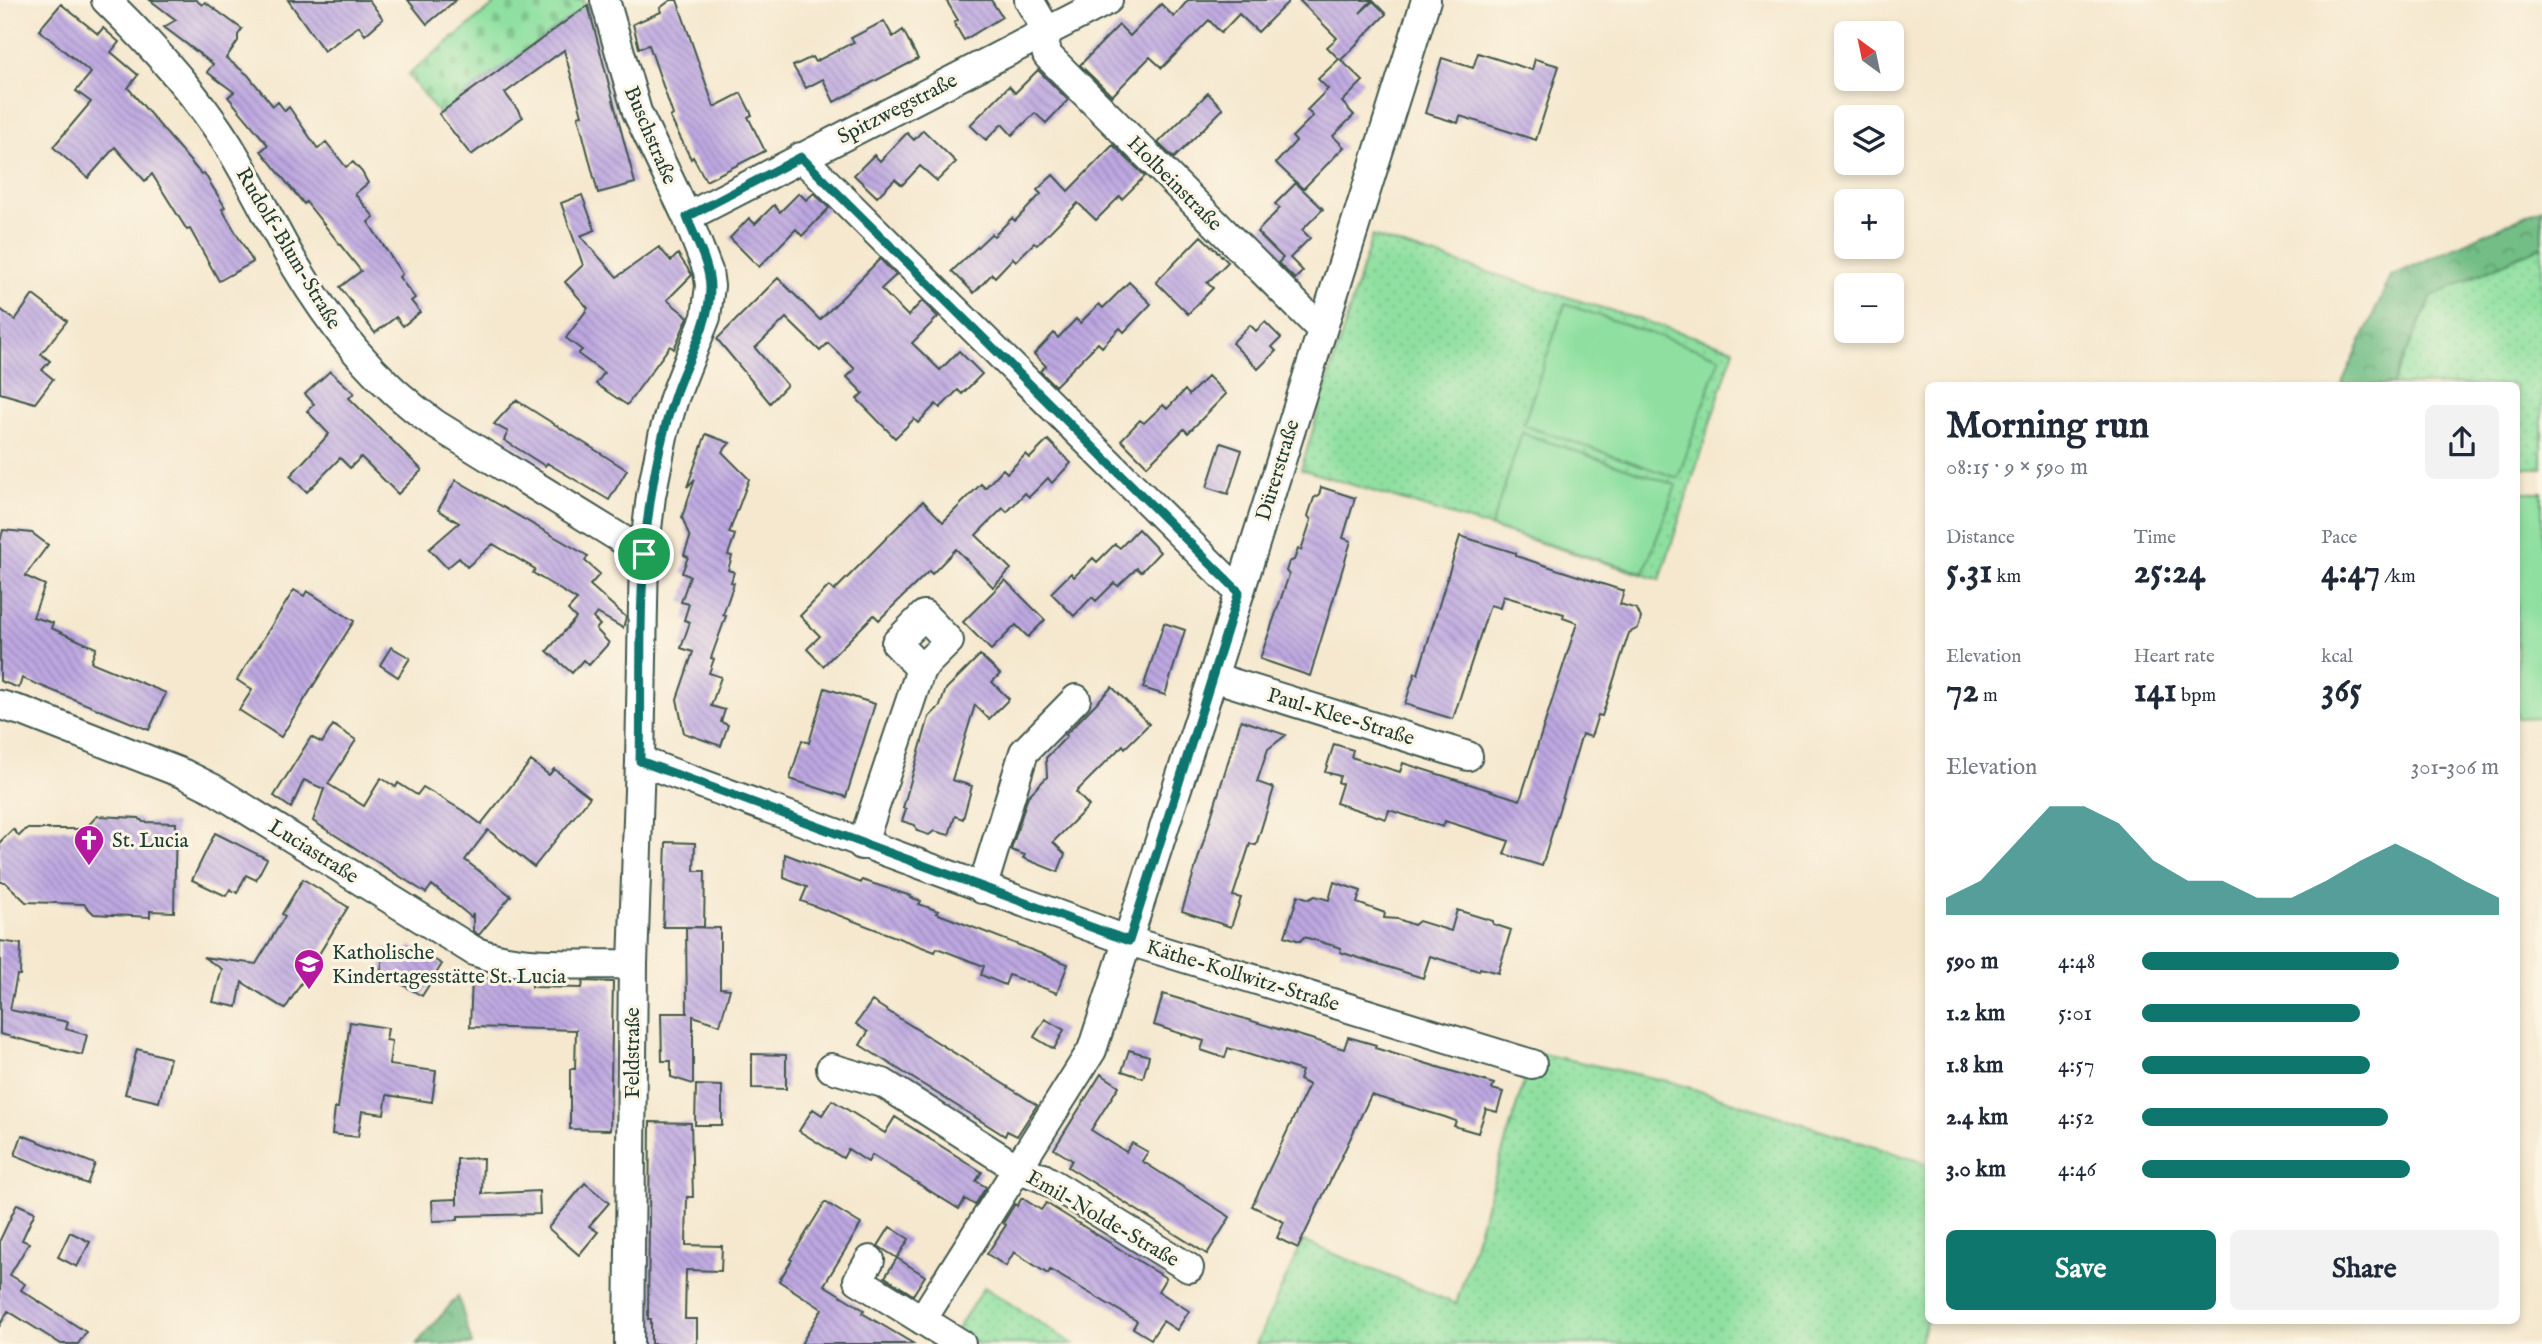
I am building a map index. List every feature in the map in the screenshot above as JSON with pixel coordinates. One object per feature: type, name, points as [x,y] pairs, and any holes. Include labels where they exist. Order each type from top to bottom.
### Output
[{"type":"street","name":"Rudolf-Blum-Straße","points":[[106,0],[203,108],[244,171],[310,291],[361,360],[385,385],[435,424],[644,554]]},
{"type":"street","name":"Buschstraße","points":[[605,0],[637,112],[687,217],[708,271],[709,298],[706,317],[674,398],[651,496],[644,554],[640,761]]},
{"type":"street","name":"Holbeinstraße","points":[[1029,0],[1047,31],[1047,54],[1321,330]]},
{"type":"street","name":"Spitzwegstraße","points":[[687,217],[1108,0]]},
{"type":"street","name":"Dürerstraße","points":[[1129,941],[1426,0]]},
{"type":"street","points":[[801,157],[1239,592]]},
{"type":"street","points":[[862,845],[921,669]]},
{"type":"street","name":"Paul-Klee-Straße","points":[[1213,677],[1468,756]]},
{"type":"street","points":[[982,888],[1024,752],[1076,699]]},
{"type":"street","name":"Luciastraße","points":[[0,705],[73,731],[212,788],[474,951],[513,962],[633,964]]},
{"type":"street","name":"Käthe-Kollwitz-Straße","points":[[640,761],[862,845],[1129,941],[1532,1064]]},
{"type":"street","name":"Feldstraße","points":[[629,1344],[633,964],[640,761]]},
{"type":"street","name":"Emil-Nolde-Straße","points":[[922,1320],[1093,1050],[1129,941]]},
{"type":"street","name":"Emil-Nolde-Straße","points":[[831,1068],[883,1083],[1017,1168],[1043,1178],[1189,1268]]},
{"type":"street","points":[[870,1260],[858,1280],[961,1344]]},
{"type":"green space","points":[[500,0],[584,0],[585,7],[439,114],[408,75]]},
{"type":"green space","points":[[2542,208],[2542,246],[2432,296],[2393,382],[2342,382],[2391,276]]},
{"type":"green space","points":[[1372,236],[1734,349],[1660,580],[1301,469]]},
{"type":"green space","points":[[2542,246],[2542,468],[2520,468],[2520,382],[2393,382],[2432,295]]},
{"type":"green space","points":[[1565,304],[1720,357],[1678,478],[1523,425]]},
{"type":"green space","points":[[1522,433],[1676,485],[1644,573],[1491,527]]},
{"type":"green space","points":[[2520,492],[2542,492],[2542,717],[2520,718]]},
{"type":"green space","points":[[1533,1052],[1672,1082],[1925,1163],[1926,1324],[1919,1344],[1256,1344],[1303,1241],[1456,1304]]},
{"type":"green space","points":[[984,1287],[1073,1344],[978,1344],[956,1331]]},
{"type":"green space","points":[[458,1296],[472,1344],[417,1344],[420,1340]]},
{"type":"building","points":[[150,0],[196,0],[202,5],[205,2],[242,29],[238,41],[226,58],[248,75],[273,106],[278,102],[285,111],[289,107],[318,149],[326,142],[346,167],[353,162],[362,172],[368,183],[355,194],[374,217],[368,222],[402,274],[399,277],[415,298],[411,301],[420,312],[403,326],[396,317],[375,333],[340,287],[361,271],[261,151],[268,145],[228,97],[234,92],[207,72],[213,64],[164,27],[176,20]]},
{"type":"building","points":[[288,0],[369,0],[383,19],[365,35],[359,26],[324,51]]},
{"type":"building","points":[[408,0],[456,0],[427,24]]},
{"type":"building","points":[[671,0],[677,0],[714,107],[741,93],[752,115],[748,117],[765,151],[706,181],[693,157],[691,159],[670,117],[673,115],[649,45],[639,48],[633,24],[661,12],[660,8]]},
{"type":"building","points":[[946,0],[991,0],[1002,17],[964,40],[954,23],[958,20]]},
{"type":"building","points":[[1188,0],[1290,0],[1258,32],[1239,14],[1221,33],[1209,20],[1162,68],[1150,57],[1112,96],[1080,65],[1119,25],[1130,36],[1161,4],[1174,17]]},
{"type":"building","points":[[1299,0],[1372,0],[1360,13],[1373,1],[1386,14],[1341,60],[1363,81],[1342,102],[1354,115],[1333,136],[1344,147],[1303,189],[1276,163],[1296,141],[1292,137],[1313,116],[1307,110],[1328,89],[1318,79],[1339,59],[1327,47],[1337,38]]},
{"type":"building","points":[[61,4],[98,34],[103,28],[119,42],[111,52],[138,75],[128,88],[201,174],[204,173],[253,262],[219,281],[190,229],[187,230],[152,174],[145,181],[115,147],[88,178],[53,147],[91,102],[76,91],[91,73],[39,30]]},
{"type":"building","points":[[588,5],[635,183],[598,193],[578,116],[582,115],[564,50],[505,93],[523,117],[471,155],[439,114]]},
{"type":"building","points":[[884,21],[893,37],[903,30],[918,59],[834,102],[823,79],[806,88],[793,66],[812,57],[815,62],[854,42],[851,38]]},
{"type":"building","points":[[1478,53],[1532,70],[1535,59],[1559,66],[1536,140],[1460,116],[1458,123],[1425,113],[1442,58],[1473,68]]},
{"type":"building","points":[[1038,70],[1068,100],[1046,123],[1035,113],[1012,135],[1002,124],[986,140],[970,125],[1009,86],[1015,93]]},
{"type":"building","points":[[1208,93],[1223,109],[1174,158],[1158,143]]},
{"type":"building","points":[[923,130],[956,162],[937,181],[920,166],[902,185],[895,179],[877,197],[854,175],[874,155],[880,161],[907,133],[914,140]]},
{"type":"building","points":[[1113,145],[1145,176],[1096,220],[1078,203],[1037,245],[1034,243],[1016,261],[1013,258],[995,277],[992,274],[974,293],[952,271],[991,234],[994,236],[1012,218],[1015,221],[1041,194],[1037,190],[1053,175],[1068,191]]},
{"type":"building","points":[[1296,183],[1323,209],[1302,230],[1310,238],[1290,258],[1303,271],[1295,279],[1278,263],[1283,258],[1257,232],[1280,208],[1275,204]]},
{"type":"building","points":[[799,193],[806,200],[814,193],[829,208],[802,236],[796,229],[759,267],[730,238],[749,218],[755,224],[774,205],[780,212]]},
{"type":"building","points":[[582,195],[595,230],[580,236],[617,277],[659,247],[671,261],[678,254],[692,275],[667,300],[688,317],[674,349],[670,346],[627,405],[596,384],[604,373],[578,354],[582,350],[566,338],[588,308],[565,282],[583,265],[561,203]]},
{"type":"building","points":[[1201,236],[1228,262],[1207,283],[1213,288],[1188,314],[1156,282]]},
{"type":"building","points":[[880,259],[896,275],[881,289],[908,316],[922,301],[938,317],[912,343],[940,370],[959,351],[982,374],[962,394],[958,390],[940,408],[936,404],[918,423],[914,419],[895,438],[857,399],[863,393],[847,377],[855,369],[828,343],[820,351],[786,318],[755,348],[787,385],[770,403],[717,339],[778,278],[820,320]]},
{"type":"building","points":[[1129,282],[1151,304],[1124,332],[1120,328],[1102,347],[1098,343],[1055,386],[1040,371],[1046,366],[1034,354],[1054,333],[1058,338],[1076,319],[1080,323],[1099,304],[1103,308]]},
{"type":"building","points":[[33,295],[67,321],[41,354],[50,361],[42,370],[53,379],[35,403],[0,393],[0,309],[15,320]]},
{"type":"building","points":[[1265,322],[1281,338],[1272,347],[1276,351],[1258,369],[1232,343],[1250,325],[1256,331]]},
{"type":"building","points":[[330,371],[354,393],[349,398],[422,470],[398,494],[361,457],[350,468],[340,458],[307,492],[290,476],[329,434],[307,411],[314,404],[305,394]]},
{"type":"building","points":[[1208,376],[1226,394],[1188,433],[1184,429],[1147,466],[1121,440],[1140,420],[1144,423],[1163,405],[1167,409],[1185,390],[1189,395]]},
{"type":"building","points":[[516,400],[627,470],[609,500],[547,463],[545,466],[504,440],[508,432],[494,424]]},
{"type":"building","points":[[706,434],[730,443],[722,452],[749,479],[729,533],[735,535],[728,555],[732,556],[728,570],[734,572],[731,582],[734,583],[709,673],[721,677],[711,706],[725,710],[721,722],[728,725],[721,746],[684,733],[677,699],[693,652],[681,648],[690,622],[684,620],[689,604],[681,602],[690,576],[682,573],[688,557],[684,555],[690,538],[682,517],[695,479],[687,487]]},
{"type":"building","points":[[1048,440],[1071,463],[1052,483],[1048,478],[1029,497],[1025,493],[1007,512],[1003,508],[976,535],[1011,569],[993,587],[956,549],[932,574],[929,571],[879,620],[874,615],[823,666],[807,649],[820,636],[800,616],[829,586],[834,591],[923,501],[943,522],[981,484],[985,488],[1003,469],[1007,473],[1026,454],[1030,458]]},
{"type":"building","points":[[1221,443],[1242,450],[1228,494],[1207,487]]},
{"type":"building","points":[[456,480],[588,556],[585,561],[600,574],[590,585],[626,617],[623,628],[597,613],[593,618],[600,625],[596,629],[609,643],[589,665],[583,660],[572,673],[547,651],[576,618],[568,610],[577,600],[533,573],[535,569],[493,544],[467,567],[459,558],[447,568],[429,549],[459,523],[438,510]]},
{"type":"building","points":[[1321,487],[1355,498],[1343,538],[1351,541],[1310,676],[1260,659],[1289,575],[1286,571],[1289,562],[1294,560],[1298,549],[1301,550],[1311,520],[1308,516]]},
{"type":"building","points":[[1138,529],[1160,552],[1141,572],[1137,568],[1118,586],[1114,583],[1096,601],[1092,597],[1074,616],[1051,593],[1071,573],[1074,577],[1093,558],[1097,562],[1115,544],[1120,548]]},
{"type":"building","points":[[3,530],[32,533],[48,545],[25,576],[45,585],[33,617],[53,623],[51,628],[96,648],[91,662],[166,693],[149,730],[22,678],[19,688],[0,681],[0,542]]},
{"type":"building","points":[[1460,536],[1624,591],[1620,604],[1637,609],[1641,618],[1638,628],[1629,633],[1602,716],[1598,715],[1591,737],[1582,734],[1542,866],[1504,854],[1509,841],[1445,821],[1443,827],[1389,810],[1386,819],[1336,803],[1342,784],[1338,782],[1340,776],[1325,772],[1334,744],[1353,750],[1351,757],[1400,772],[1403,763],[1520,800],[1577,623],[1563,618],[1564,614],[1503,596],[1500,608],[1490,605],[1453,719],[1405,704],[1415,673],[1418,674]]},
{"type":"building","points":[[1005,580],[1045,620],[1028,637],[1016,625],[991,650],[963,622]]},
{"type":"building","points":[[294,590],[304,596],[307,591],[354,621],[281,737],[239,710],[252,690],[237,680]]},
{"type":"building","points":[[1164,623],[1185,630],[1165,695],[1143,688]]},
{"type":"building","points":[[391,647],[410,658],[398,677],[380,665]]},
{"type":"building","points":[[980,655],[1000,674],[992,682],[1009,699],[989,719],[975,705],[952,780],[972,786],[963,819],[955,816],[949,835],[934,831],[929,835],[917,831],[915,825],[902,821],[906,809],[903,808],[929,717],[940,706],[946,689]]},
{"type":"building","points":[[1112,687],[1149,724],[1125,748],[1123,745],[1076,792],[1089,806],[1053,842],[1065,854],[1058,872],[1023,858],[1025,855],[1011,850],[1028,796],[1047,777],[1046,758]]},
{"type":"building","points":[[825,688],[875,704],[846,797],[790,779],[802,740],[809,743]]},
{"type":"building","points":[[1241,720],[1286,735],[1268,749],[1257,782],[1274,788],[1256,845],[1250,844],[1233,896],[1241,898],[1231,927],[1182,911]]},
{"type":"building","points":[[333,725],[356,740],[328,784],[364,806],[381,778],[396,787],[398,783],[417,795],[423,787],[481,824],[531,761],[549,775],[554,769],[590,797],[534,867],[488,830],[465,860],[511,896],[479,935],[473,931],[473,913],[471,917],[432,885],[426,893],[313,821],[324,789],[304,780],[291,808],[274,796],[311,737],[322,743]]},
{"type":"building","name":"St. Lucia","points":[[97,816],[176,823],[174,912],[150,911],[150,917],[94,914],[84,904],[26,902],[5,882],[0,882],[0,842],[13,829],[19,836],[26,829],[85,829]]},
{"type":"building","points":[[215,833],[267,859],[256,880],[246,875],[237,893],[230,889],[226,896],[192,880]]},
{"type":"building","points":[[666,842],[695,843],[694,871],[705,871],[704,927],[663,927]]},
{"type":"building","points":[[785,854],[861,883],[862,880],[911,896],[921,901],[919,904],[938,911],[936,913],[1068,964],[1057,993],[1009,975],[1005,985],[981,975],[984,966],[937,948],[935,952],[801,901],[807,887],[784,878]]},
{"type":"building","points":[[303,879],[348,907],[285,1009],[242,982],[237,1007],[213,1002],[222,969],[203,957],[256,964],[285,916],[282,914]]},
{"type":"building","points":[[1334,882],[1361,891],[1357,903],[1385,913],[1384,918],[1398,919],[1414,925],[1419,921],[1451,931],[1457,910],[1493,921],[1493,924],[1511,930],[1498,973],[1480,968],[1479,971],[1430,956],[1423,978],[1340,952],[1341,948],[1304,937],[1300,941],[1285,936],[1298,895],[1309,899],[1315,896],[1329,900]]},
{"type":"building","points":[[686,927],[720,928],[720,988],[730,989],[720,1025],[693,1016],[693,1084],[671,1077],[671,1061],[662,1061],[661,1013],[687,1013]]},
{"type":"building","points":[[0,941],[21,944],[20,975],[17,975],[10,1010],[68,1022],[66,1029],[87,1035],[82,1055],[0,1034]]},
{"type":"building","points":[[411,946],[442,964],[422,996],[381,972],[384,947],[404,958]]},
{"type":"building","points":[[472,978],[532,980],[532,987],[582,988],[583,981],[613,982],[610,1130],[570,1129],[570,1069],[575,1069],[576,1030],[470,1027]]},
{"type":"building","points":[[1163,994],[1344,1049],[1348,1037],[1376,1045],[1375,1048],[1494,1084],[1492,1089],[1503,1092],[1497,1112],[1486,1109],[1478,1133],[1454,1126],[1456,1121],[1445,1117],[1371,1095],[1298,1248],[1277,1238],[1284,1222],[1252,1206],[1309,1085],[1299,1080],[1302,1071],[1228,1048],[1225,1058],[1201,1050],[1204,1041],[1154,1025]]},
{"type":"building","points":[[872,1001],[1037,1105],[1017,1136],[1007,1131],[1005,1136],[860,1045],[868,1032],[856,1024]]},
{"type":"building","points":[[1045,1019],[1064,1030],[1054,1049],[1034,1037]]},
{"type":"building","points":[[350,1022],[388,1028],[386,1040],[392,1041],[389,1065],[436,1071],[432,1102],[387,1095],[384,1114],[362,1111],[358,1137],[332,1134]]},
{"type":"building","points":[[137,1049],[170,1058],[159,1102],[125,1094]]},
{"type":"building","points":[[1129,1050],[1149,1056],[1143,1078],[1122,1071]]},
{"type":"building","points":[[752,1054],[786,1055],[786,1089],[752,1088]]},
{"type":"building","points":[[1101,1074],[1119,1086],[1091,1130],[1126,1152],[1132,1143],[1148,1152],[1142,1161],[1230,1217],[1207,1254],[1068,1167],[1072,1160],[1054,1149]]},
{"type":"building","points":[[696,1085],[722,1086],[722,1125],[695,1125]]},
{"type":"building","points":[[832,1100],[885,1133],[895,1117],[982,1172],[976,1181],[986,1187],[975,1205],[965,1199],[959,1209],[872,1155],[868,1162],[848,1149],[843,1158],[799,1131],[813,1109],[822,1115]]},
{"type":"building","points":[[650,1122],[691,1123],[693,1197],[687,1197],[686,1245],[722,1246],[721,1271],[686,1270],[685,1319],[697,1319],[697,1344],[651,1344],[651,1319],[648,1319]]},
{"type":"building","points":[[22,1135],[95,1164],[87,1184],[15,1155]]},
{"type":"building","points":[[483,1158],[482,1194],[539,1191],[540,1214],[458,1216],[458,1220],[433,1221],[432,1200],[457,1199],[457,1159]]},
{"type":"building","points":[[585,1183],[609,1203],[589,1226],[598,1232],[579,1255],[548,1228]]},
{"type":"building","points":[[1022,1198],[1041,1210],[1046,1203],[1166,1278],[1158,1291],[1189,1311],[1177,1330],[1163,1321],[1151,1339],[1133,1328],[1137,1321],[1050,1270],[1048,1274],[1014,1252],[1006,1266],[987,1254],[1006,1225],[1003,1223]]},
{"type":"building","points":[[825,1202],[861,1224],[824,1285],[864,1310],[862,1313],[914,1344],[801,1344],[822,1309],[779,1281]]},
{"type":"building","points":[[17,1204],[35,1212],[22,1240],[29,1243],[10,1275],[25,1284],[21,1290],[86,1332],[78,1344],[61,1344],[8,1311],[0,1325],[0,1240]]},
{"type":"building","points":[[890,1227],[909,1239],[897,1258],[878,1246]]},
{"type":"building","points":[[70,1232],[90,1242],[77,1267],[58,1257]]},
{"type":"building","points":[[897,1258],[925,1276],[913,1295],[885,1277]]},
{"type":"place","name":"St. Lucia","points":[[89,867]]},
{"type":"place","name":"Katholische Kindertagesstätte St. Lucia","points":[[309,991]]},
{"type":"route","points":[[801,157],[1239,592],[1129,941],[862,845],[640,761],[644,554],[651,496],[663,436],[683,373],[706,317],[709,298],[708,271],[687,217],[801,157]]}]
